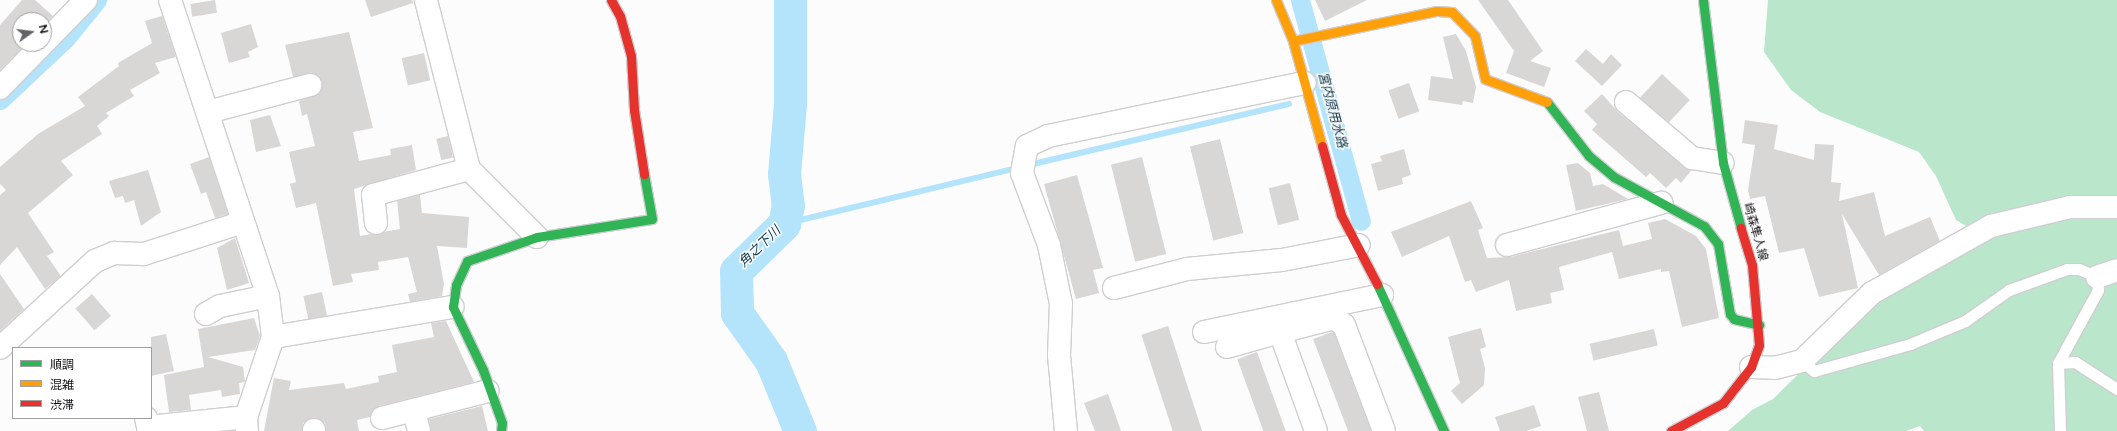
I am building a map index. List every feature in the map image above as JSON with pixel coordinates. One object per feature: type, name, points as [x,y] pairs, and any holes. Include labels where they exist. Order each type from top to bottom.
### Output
[{"type":"street","points":[[0,88],[86,0]]},
{"type":"street","points":[[146,419],[148,427],[246,424],[273,338],[268,296],[170,0]]},
{"type":"street","points":[[426,0],[469,169],[537,237]]},
{"type":"street","points":[[501,431],[502,423],[488,391],[483,370],[453,307],[456,285],[467,261],[537,237],[652,219],[634,110],[631,56],[620,16],[611,0]]},
{"type":"street","points":[[1276,0],[1297,40],[1305,83],[1341,215],[1359,244],[1444,431]]},
{"type":"street","name":"崎森隼人線","points":[[1671,431],[1723,403],[1751,367],[1758,345],[1759,326],[1752,265],[1722,163],[1703,0]]},
{"type":"street","points":[[1297,40],[1437,11],[1452,12],[1475,36],[1485,79],[1548,102],[1589,156],[1614,177],[1704,226],[1718,244],[1730,314],[1734,320],[1759,326]]},
{"type":"street","points":[[1066,431],[1059,355],[1061,304],[1049,245],[1023,166],[1027,146],[1048,136],[1305,83]]},
{"type":"street","points":[[208,112],[310,85]]},
{"type":"street","points":[[1626,102],[1692,158],[1722,163]]},
{"type":"street","points":[[376,223],[373,195],[469,169]]},
{"type":"street","points":[[1506,246],[1661,203]]},
{"type":"street","points":[[1751,367],[1775,368],[1802,361],[1872,293],[1991,226],[2070,206],[2117,207]]},
{"type":"street","points":[[0,348],[95,261],[114,253],[144,254],[243,222]]},
{"type":"street","points":[[1114,288],[1187,270],[1282,260],[1359,244]]},
{"type":"street","points":[[2097,277],[2117,270]]},
{"type":"street","points":[[1204,332],[1382,295]]},
{"type":"street","points":[[206,314],[220,306],[268,296]]},
{"type":"street","points":[[273,338],[453,307]]},
{"type":"street","points":[[1227,347],[1334,318],[1344,325],[1384,431]]},
{"type":"street","points":[[1280,332],[1316,431]]},
{"type":"street","points":[[382,418],[417,421],[488,391]]},
{"type":"lane","points":[[1802,361],[1814,371],[1910,344],[1965,321],[2009,290],[2067,269],[2079,269],[2097,277],[2098,290],[2058,364],[2060,431]]},
{"type":"lane","points":[[2058,364],[2075,362],[2117,389]]},
{"type":"green space","points":[[1768,0],[2117,0],[2117,431],[1924,431],[1920,426],[1906,431],[1728,431],[1752,410],[1773,399],[1875,299],[1968,227],[1956,220],[1936,176],[1919,152],[1820,112],[1791,90],[1764,52]]},
{"type":"building","points":[[22,0],[35,0],[48,12],[12,12],[12,52],[18,52],[0,70],[0,25]]},
{"type":"building","points":[[215,0],[217,13],[192,17],[190,4]]},
{"type":"building","points":[[365,0],[412,0],[413,3],[371,17]]},
{"type":"building","points":[[1315,0],[1367,0],[1325,21]]},
{"type":"building","points":[[1478,0],[1508,0],[1543,51],[1530,61],[1551,68],[1544,87],[1506,73],[1514,51]]},
{"type":"building","points":[[162,16],[176,57],[155,63],[160,73],[130,90],[134,96],[106,113],[109,116],[97,126],[102,134],[61,161],[73,175],[28,213],[54,252],[47,256],[61,276],[45,289],[17,247],[0,265],[0,195],[6,190],[0,184],[0,167],[38,134],[85,106],[78,97],[119,66],[118,63],[152,43],[145,21]]},
{"type":"building","points":[[251,24],[258,47],[248,52],[250,57],[229,63],[221,33]]},
{"type":"building","points":[[349,32],[373,128],[353,132],[359,161],[391,155],[390,149],[412,145],[416,170],[354,189],[360,236],[400,229],[397,201],[420,195],[422,213],[469,217],[467,248],[437,246],[444,284],[442,296],[410,302],[408,294],[417,292],[408,257],[378,262],[379,270],[351,274],[353,282],[333,286],[316,203],[296,208],[290,184],[296,182],[289,152],[315,146],[307,114],[302,116],[299,101],[318,94],[322,82],[313,73],[293,77],[285,45]]},
{"type":"building","points":[[1456,34],[1466,51],[1476,87],[1473,103],[1463,101],[1462,105],[1428,100],[1431,76],[1453,79],[1443,37]]},
{"type":"building","points":[[1586,49],[1603,64],[1611,54],[1622,65],[1602,86],[1575,61]]},
{"type":"building","points":[[424,53],[430,80],[408,85],[402,58]]},
{"type":"building","points":[[1662,74],[1690,100],[1667,124],[1639,98]]},
{"type":"building","points":[[1409,83],[1419,111],[1399,119],[1388,91]]},
{"type":"building","points":[[1602,94],[1618,112],[1691,171],[1681,183],[1676,178],[1666,188],[1650,173],[1646,177],[1592,130],[1597,124],[1584,111]]},
{"type":"building","points":[[270,115],[281,146],[256,152],[250,120]]},
{"type":"building","points":[[1745,120],[1778,125],[1774,149],[1814,160],[1815,144],[1834,145],[1831,182],[1841,183],[1839,201],[1874,192],[1885,236],[1930,217],[1940,241],[1879,275],[1842,214],[1858,288],[1819,297],[1804,248],[1779,253],[1765,196],[1750,199],[1748,190],[1755,145],[1742,143]]},
{"type":"building","points":[[448,136],[453,157],[441,160],[436,139]]},
{"type":"building","points":[[1220,139],[1243,233],[1213,241],[1190,146]]},
{"type":"building","points":[[1404,149],[1411,175],[1402,178],[1403,184],[1378,191],[1371,164],[1382,161],[1380,156]]},
{"type":"building","points":[[209,157],[228,214],[215,218],[206,192],[201,194],[190,164]]},
{"type":"building","points":[[1142,157],[1166,254],[1135,262],[1111,165]]},
{"type":"building","points":[[1578,163],[1590,173],[1593,186],[1603,184],[1628,199],[1576,211],[1566,165]]},
{"type":"building","points":[[148,170],[161,212],[141,226],[134,200],[125,203],[123,196],[115,198],[109,181]]},
{"type":"building","points":[[1077,175],[1103,268],[1093,270],[1099,293],[1076,299],[1044,184]]},
{"type":"building","points":[[1290,183],[1299,220],[1278,225],[1269,188]]},
{"type":"building","points":[[1471,201],[1483,228],[1478,230],[1487,258],[1510,257],[1619,230],[1623,246],[1652,239],[1648,223],[1665,219],[1696,236],[1706,249],[1719,318],[1682,327],[1669,271],[1661,272],[1661,269],[1619,279],[1612,252],[1559,267],[1564,290],[1550,293],[1552,303],[1516,311],[1509,280],[1476,292],[1471,280],[1465,282],[1449,236],[1402,257],[1391,232]]},
{"type":"building","points":[[235,238],[249,283],[227,290],[217,248]]},
{"type":"building","points":[[0,274],[24,309],[0,331]]},
{"type":"building","points":[[322,292],[327,315],[308,319],[303,296]]},
{"type":"building","points":[[92,294],[111,316],[94,330],[75,308]]},
{"type":"building","points":[[254,318],[260,336],[255,350],[208,357],[243,367],[245,382],[239,383],[240,394],[222,397],[221,390],[189,395],[191,410],[169,412],[164,375],[204,367],[198,329]]},
{"type":"building","points":[[446,321],[474,382],[379,406],[370,417],[357,420],[359,431],[326,431],[325,423],[314,418],[303,423],[302,431],[264,431],[274,378],[291,381],[289,390],[344,383],[346,389],[379,382],[378,376],[397,372],[392,345],[434,337],[431,323]]},
{"type":"building","points":[[1168,326],[1202,431],[1173,431],[1141,335]]},
{"type":"building","points":[[1481,328],[1486,347],[1480,349],[1485,368],[1484,385],[1462,404],[1451,391],[1460,383],[1448,337]]},
{"type":"building","points":[[1654,329],[1658,346],[1594,360],[1590,344]]},
{"type":"building","points":[[1332,332],[1334,333],[1371,431],[1348,431],[1313,339]]},
{"type":"building","points":[[166,334],[174,371],[152,376],[151,337]]},
{"type":"building","points":[[1257,352],[1286,431],[1263,431],[1237,359]]},
{"type":"building","points":[[1599,392],[1609,431],[1587,431],[1578,397]]},
{"type":"building","points":[[1108,394],[1121,431],[1095,431],[1084,403]]},
{"type":"building","points":[[1534,405],[1541,426],[1526,431],[1500,431],[1495,417]]},
{"type":"building","points":[[482,406],[488,431],[431,431],[429,419]]},
{"type":"waterway","name":"宮内原用水路","points":[[0,100],[66,38],[97,0]]},
{"type":"waterway","name":"角之下川","points":[[790,0],[790,103],[784,174],[788,205],[784,224],[736,271],[737,313],[771,361],[800,431]]},
{"type":"waterway","name":"宮内原用水路","points":[[1300,0],[1361,221]]},
{"type":"waterway","name":"宮内原用水路","points":[[1323,97],[1329,96]]},
{"type":"waterway","points":[[1029,165],[1289,104]]},
{"type":"waterway","points":[[784,224],[1018,168]]},
{"type":"traffic: fast","points":[[1703,0],[1723,163],[1741,228]]},
{"type":"traffic: fast","points":[[1547,102],[1589,156],[1614,177],[1704,226],[1718,244],[1730,314],[1734,319],[1759,325]]},
{"type":"traffic: fast","points":[[501,431],[502,423],[483,370],[453,307],[456,285],[467,261],[537,237],[652,219],[644,174]]},
{"type":"traffic: fast","points":[[1377,284],[1444,431]]},
{"type":"traffic: slow","points":[[1276,0],[1293,41],[1322,146]]},
{"type":"traffic: slow","points":[[1293,41],[1437,11],[1452,12],[1475,36],[1485,79],[1547,102]]},
{"type":"traffic: jam","points":[[611,0],[620,16],[631,56],[634,110],[644,174]]},
{"type":"traffic: jam","points":[[1322,146],[1341,215],[1377,284]]},
{"type":"traffic: jam","points":[[1671,431],[1723,403],[1751,367],[1759,345],[1752,265],[1741,228]]}]
